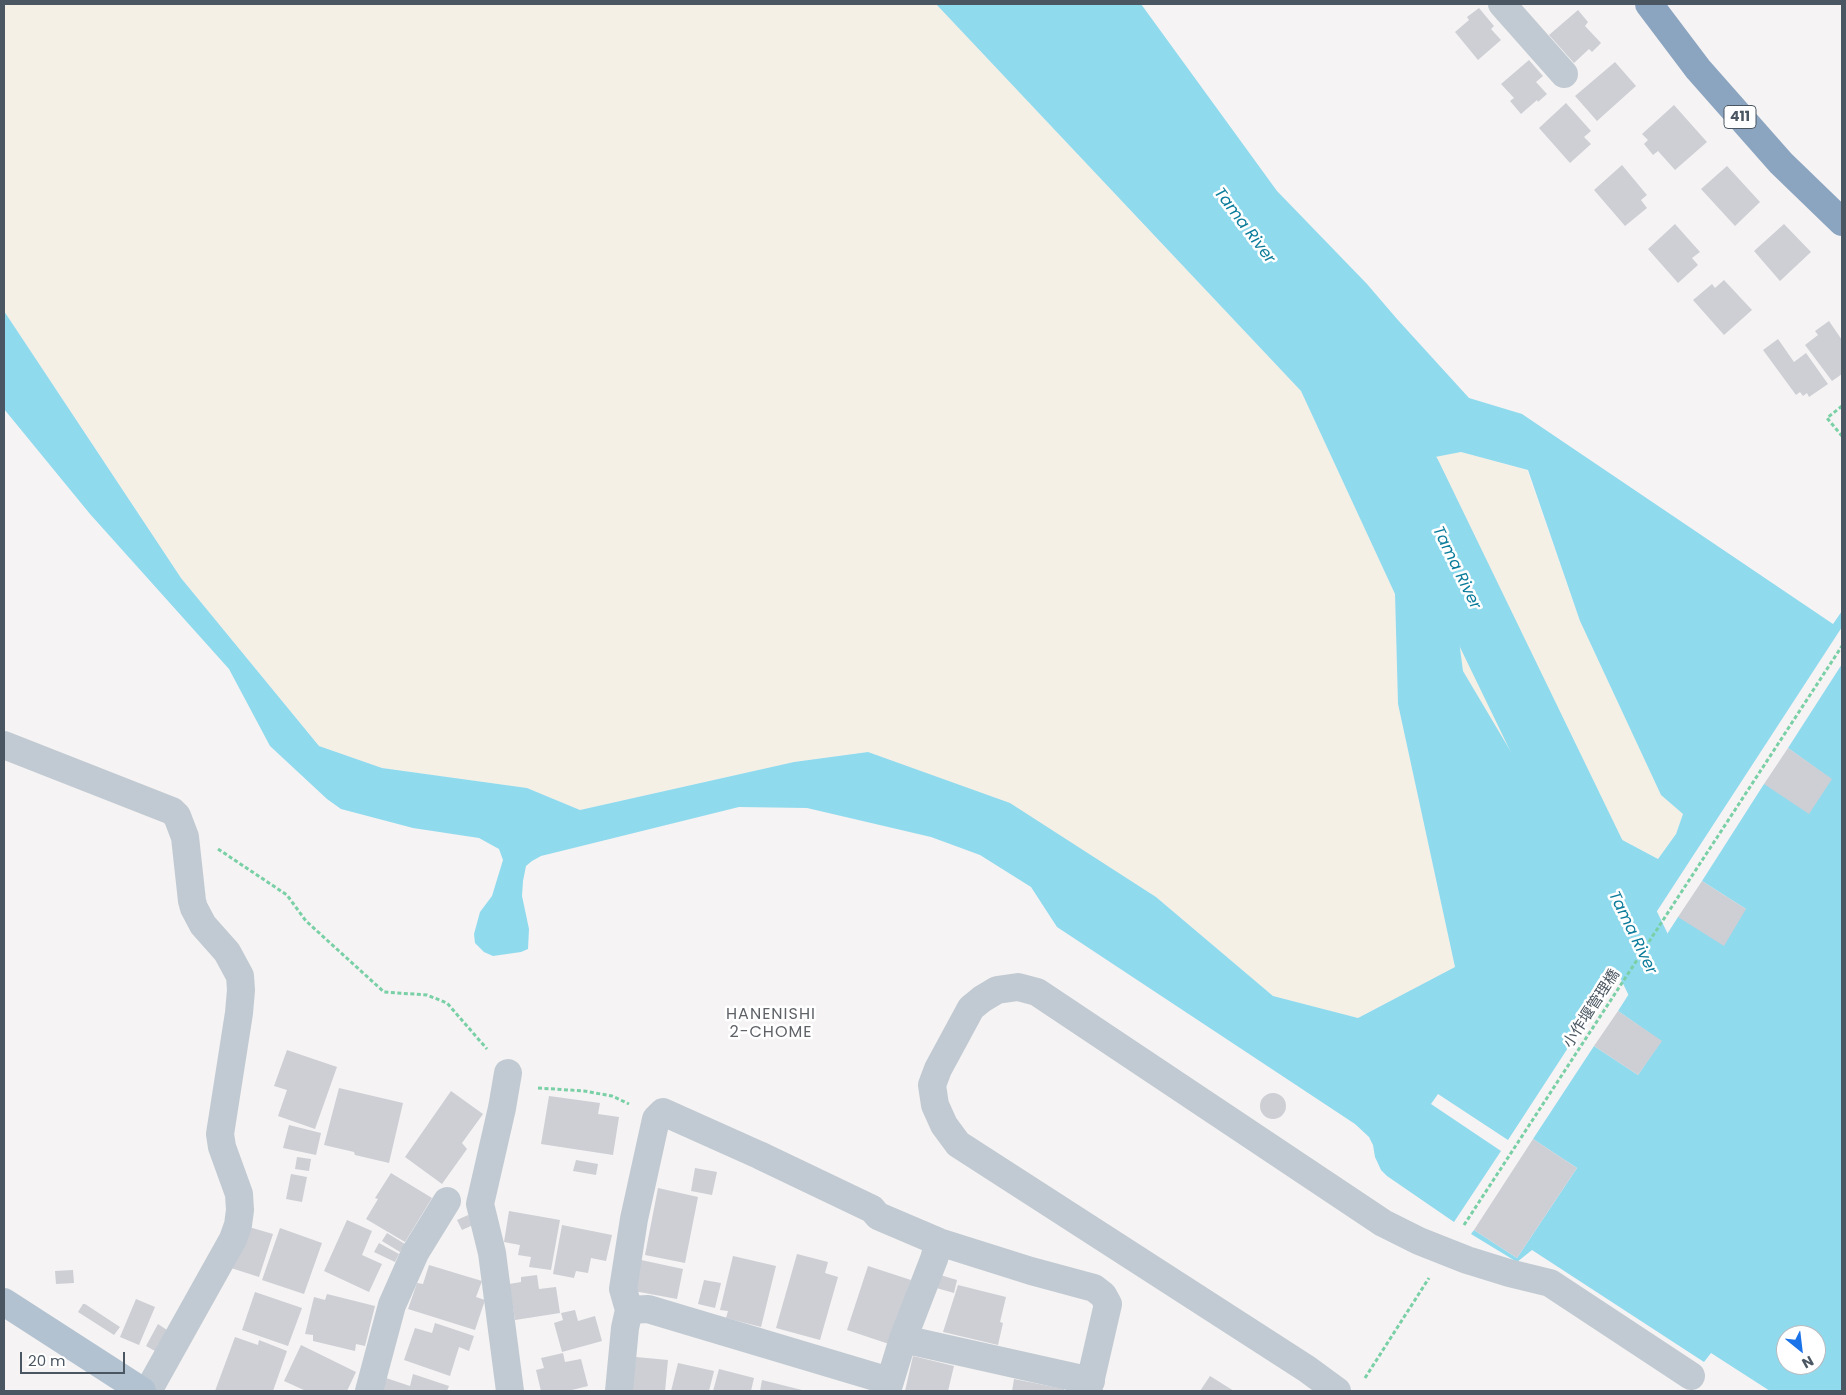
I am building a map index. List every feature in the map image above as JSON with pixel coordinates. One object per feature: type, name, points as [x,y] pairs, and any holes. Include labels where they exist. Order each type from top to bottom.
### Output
[{"type":"highway","name":"411","points":[[1648,4],[1698,69],[1781,163],[1842,222]]},
{"type":"main road","points":[[4,1302],[142,1391]]},
{"type":"street","points":[[1502,4],[1564,74]]},
{"type":"street","points":[[4,744],[172,811],[177,816],[185,836],[194,908],[203,925],[227,952],[240,976],[239,1013],[220,1134],[222,1147],[239,1194],[240,1210],[233,1239],[148,1391]]},
{"type":"street","points":[[1348,1388],[1307,1369],[958,1144],[944,1125],[938,1112],[932,1085],[938,1069],[971,1008],[997,990],[1018,987],[1037,992],[1383,1223],[1419,1241],[1467,1260],[1550,1283],[1691,1376]]},
{"type":"street","points":[[508,1073],[480,1204],[492,1253],[510,1391]]},
{"type":"street","points":[[619,1391],[625,1328],[629,1310],[623,1289],[624,1280],[634,1219],[656,1118],[663,1112],[768,1159],[872,1209],[878,1216],[939,1242],[1031,1271],[1094,1288],[1104,1295],[1108,1304],[1089,1386],[903,1339]]},
{"type":"street","points":[[369,1391],[392,1305],[415,1253],[447,1201]]},
{"type":"street","points":[[629,1310],[648,1309],[888,1386],[903,1339],[939,1242]]},
{"type":"path","points":[[1842,406],[1827,418],[1842,436]]},
{"type":"path","name":"小作堰管理橋","points":[[1463,1227],[1842,646]]},
{"type":"path","points":[[185,836],[225,852],[288,895],[306,921],[384,992],[427,995],[447,1003],[508,1073],[524,1084],[537,1088],[584,1091],[612,1096],[656,1118]]},
{"type":"path","points":[[1348,1388],[1430,1277]]},
{"type":"sand","points":[[4,4],[936,4],[1301,391],[1395,594],[1398,704],[1455,967],[1358,1018],[1273,996],[1156,897],[1010,804],[868,752],[794,762],[580,810],[527,788],[382,768],[319,746],[181,578],[4,311]]},
{"type":"sand","points":[[1461,452],[1527,470],[1580,621],[1661,795],[1683,814],[1676,834],[1658,859],[1536,794],[1463,671],[1435,456]]},
{"type":"water","points":[[936,4],[1141,4],[1277,191],[1367,284],[1469,398],[1522,414],[1833,624],[1842,611],[1842,627],[1508,1140],[1438,1094],[1431,1104],[1501,1151],[1454,1222],[1387,1176],[1381,1170],[1375,1157],[1373,1145],[1369,1137],[1355,1124],[1057,927],[1031,887],[980,855],[931,837],[807,808],[739,807],[541,856],[526,866],[523,881],[522,896],[529,929],[528,949],[521,952],[493,956],[484,952],[475,943],[474,934],[480,912],[492,896],[503,860],[499,849],[479,838],[413,828],[341,809],[327,799],[270,746],[229,669],[90,514],[4,409],[4,311],[181,578],[319,746],[382,768],[527,788],[580,810],[794,762],[868,752],[1010,803],[1156,897],[1273,996],[1358,1018],[1455,967],[1398,704],[1395,594],[1301,391]],"holes":[[[1461,452],[1528,470],[1580,621],[1661,795],[1683,814],[1676,834],[1658,859],[1536,794],[1463,671],[1435,457]]]},
{"type":"water","points":[[1842,664],[1842,1391],[1770,1391],[1711,1353],[1704,1362],[1532,1250],[1517,1262],[1471,1234],[1474,1230],[1517,1258],[1577,1168],[1533,1139],[1594,1046],[1638,1075],[1661,1041],[1618,1011],[1678,917],[1746,909],[1702,881],[1764,784],[1831,779],[1788,748]]},
{"type":"building","points":[[1479,8],[1494,26],[1491,29],[1501,40],[1478,60],[1455,32],[1469,20],[1467,17]]},
{"type":"building","points":[[1578,10],[1588,22],[1585,26],[1601,43],[1592,52],[1589,49],[1574,63],[1549,35]]},
{"type":"building","points":[[1529,60],[1543,76],[1536,82],[1547,94],[1521,114],[1510,101],[1514,98],[1501,84]]},
{"type":"building","points":[[1615,62],[1636,86],[1597,121],[1575,96]]},
{"type":"building","points":[[1566,103],[1591,131],[1584,137],[1591,144],[1570,163],[1539,128]]},
{"type":"building","points":[[1674,105],[1707,142],[1675,170],[1658,151],[1653,155],[1644,144],[1648,140],[1642,134]]},
{"type":"building","points":[[1622,165],[1647,195],[1641,200],[1647,208],[1625,226],[1594,190]]},
{"type":"building","points":[[1727,166],[1760,202],[1735,226],[1701,189]]},
{"type":"building","points":[[1675,224],[1700,252],[1692,258],[1698,265],[1678,283],[1648,249]]},
{"type":"building","points":[[1784,224],[1811,252],[1780,281],[1754,251]]},
{"type":"building","points":[[1724,280],[1752,310],[1724,335],[1693,300],[1712,284],[1715,288]]},
{"type":"building","points":[[1829,321],[1842,340],[1842,374],[1832,381],[1805,345],[1818,335],[1815,331]]},
{"type":"building","points":[[1778,339],[1794,362],[1806,353],[1828,384],[1809,397],[1807,393],[1803,396],[1800,392],[1796,395],[1763,350]]},
{"type":"building","points":[[1788,748],[1832,779],[1809,814],[1764,784]]},
{"type":"building","points":[[1702,881],[1746,909],[1724,946],[1678,917]]},
{"type":"building","points":[[1618,1011],[1662,1041],[1638,1075],[1594,1046]]},
{"type":"building","points":[[287,1050],[337,1067],[315,1129],[278,1116],[287,1090],[274,1086]]},
{"type":"building","points":[[339,1088],[403,1103],[389,1163],[324,1145]]},
{"type":"building","points":[[451,1091],[483,1114],[462,1143],[467,1149],[442,1184],[405,1157]]},
{"type":"building","points":[[1273,1093],[1282,1097],[1286,1106],[1282,1115],[1273,1119],[1264,1115],[1260,1106],[1264,1097]]},
{"type":"building","points":[[549,1096],[600,1103],[598,1114],[619,1117],[613,1155],[541,1144]]},
{"type":"building","points":[[289,1125],[321,1133],[316,1155],[283,1148]]},
{"type":"building","points":[[1533,1139],[1577,1168],[1517,1258],[1474,1230]]},
{"type":"building","points":[[297,1157],[311,1159],[309,1171],[295,1169]]},
{"type":"building","points":[[576,1160],[598,1164],[596,1175],[573,1171]]},
{"type":"building","points":[[695,1168],[717,1172],[712,1195],[691,1191]]},
{"type":"building","points":[[391,1173],[432,1198],[405,1242],[366,1219],[378,1199],[375,1198]]},
{"type":"building","points":[[291,1174],[307,1177],[302,1202],[286,1199]]},
{"type":"building","points":[[658,1188],[698,1197],[685,1263],[645,1255]]},
{"type":"building","points":[[509,1211],[560,1220],[551,1270],[529,1267],[531,1257],[518,1255],[520,1245],[504,1242]]},
{"type":"building","points":[[468,1215],[473,1225],[462,1230],[457,1220]]},
{"type":"building","points":[[347,1220],[372,1231],[362,1255],[382,1264],[369,1292],[324,1271]]},
{"type":"building","points":[[562,1225],[612,1235],[606,1261],[591,1258],[588,1273],[576,1271],[574,1278],[553,1274]]},
{"type":"building","points":[[249,1227],[273,1234],[259,1277],[231,1268]]},
{"type":"building","points":[[280,1228],[322,1243],[304,1294],[262,1280]]},
{"type":"building","points":[[387,1233],[405,1244],[400,1252],[382,1241]]},
{"type":"building","points":[[379,1243],[399,1254],[395,1262],[374,1252]]},
{"type":"building","points":[[797,1254],[828,1262],[825,1273],[838,1277],[820,1340],[776,1328]]},
{"type":"building","points":[[733,1256],[776,1266],[761,1327],[726,1318],[728,1311],[720,1310]]},
{"type":"building","points":[[641,1260],[683,1269],[677,1299],[634,1291]]},
{"type":"building","points":[[429,1265],[482,1281],[476,1297],[485,1300],[475,1330],[408,1309],[417,1283],[423,1284]]},
{"type":"building","points":[[868,1266],[911,1280],[889,1344],[847,1330]]},
{"type":"building","points":[[73,1270],[74,1283],[56,1284],[55,1271]]},
{"type":"building","points":[[937,1274],[957,1280],[954,1293],[933,1287]]},
{"type":"building","points":[[537,1275],[539,1289],[556,1287],[560,1313],[515,1320],[509,1284],[521,1282],[521,1277]]},
{"type":"building","points":[[704,1280],[721,1283],[715,1308],[698,1304]]},
{"type":"building","points":[[958,1285],[1006,1297],[1000,1322],[1003,1323],[998,1345],[943,1332]]},
{"type":"building","points":[[255,1292],[302,1308],[288,1346],[242,1330]]},
{"type":"building","points":[[327,1294],[375,1306],[365,1346],[356,1344],[355,1351],[313,1341],[313,1335],[305,1334],[314,1297],[325,1300]]},
{"type":"building","points":[[136,1299],[155,1307],[139,1345],[120,1337]]},
{"type":"building","points":[[83,1304],[120,1327],[114,1335],[78,1312]]},
{"type":"building","points":[[575,1310],[578,1321],[595,1316],[602,1341],[562,1352],[554,1323],[563,1320],[561,1313]]},
{"type":"building","points":[[435,1323],[474,1336],[469,1351],[459,1347],[450,1376],[404,1360],[415,1328],[432,1333]]},
{"type":"building","points":[[158,1324],[167,1330],[155,1351],[146,1346]]},
{"type":"building","points":[[235,1337],[258,1345],[259,1340],[287,1351],[273,1391],[215,1391]]},
{"type":"building","points":[[301,1345],[356,1372],[347,1391],[306,1391],[284,1381]]},
{"type":"building","points":[[563,1353],[565,1362],[581,1359],[588,1386],[568,1391],[541,1391],[536,1370],[544,1368],[541,1358]]},
{"type":"building","points":[[913,1356],[954,1366],[948,1391],[905,1391]]},
{"type":"building","points":[[636,1357],[668,1360],[665,1391],[632,1391]]},
{"type":"building","points":[[678,1363],[714,1371],[709,1391],[671,1391]]},
{"type":"building","points":[[719,1369],[754,1378],[751,1391],[713,1391]]},
{"type":"building","points":[[413,1374],[449,1386],[447,1391],[382,1391],[386,1378],[410,1386]]},
{"type":"building","points":[[1210,1376],[1234,1391],[1200,1391]]},
{"type":"building","points":[[1014,1379],[1064,1389],[1064,1391],[1012,1391]]},
{"type":"building","points":[[762,1380],[802,1390],[760,1391]]},
{"type":"waterway","name":"Tama River","points":[[1410,473],[1662,993],[1792,1082],[1842,1102]]},
{"type":"district","name":"HANENISHI 2-CHOME","points":[[771,1024]]}]
